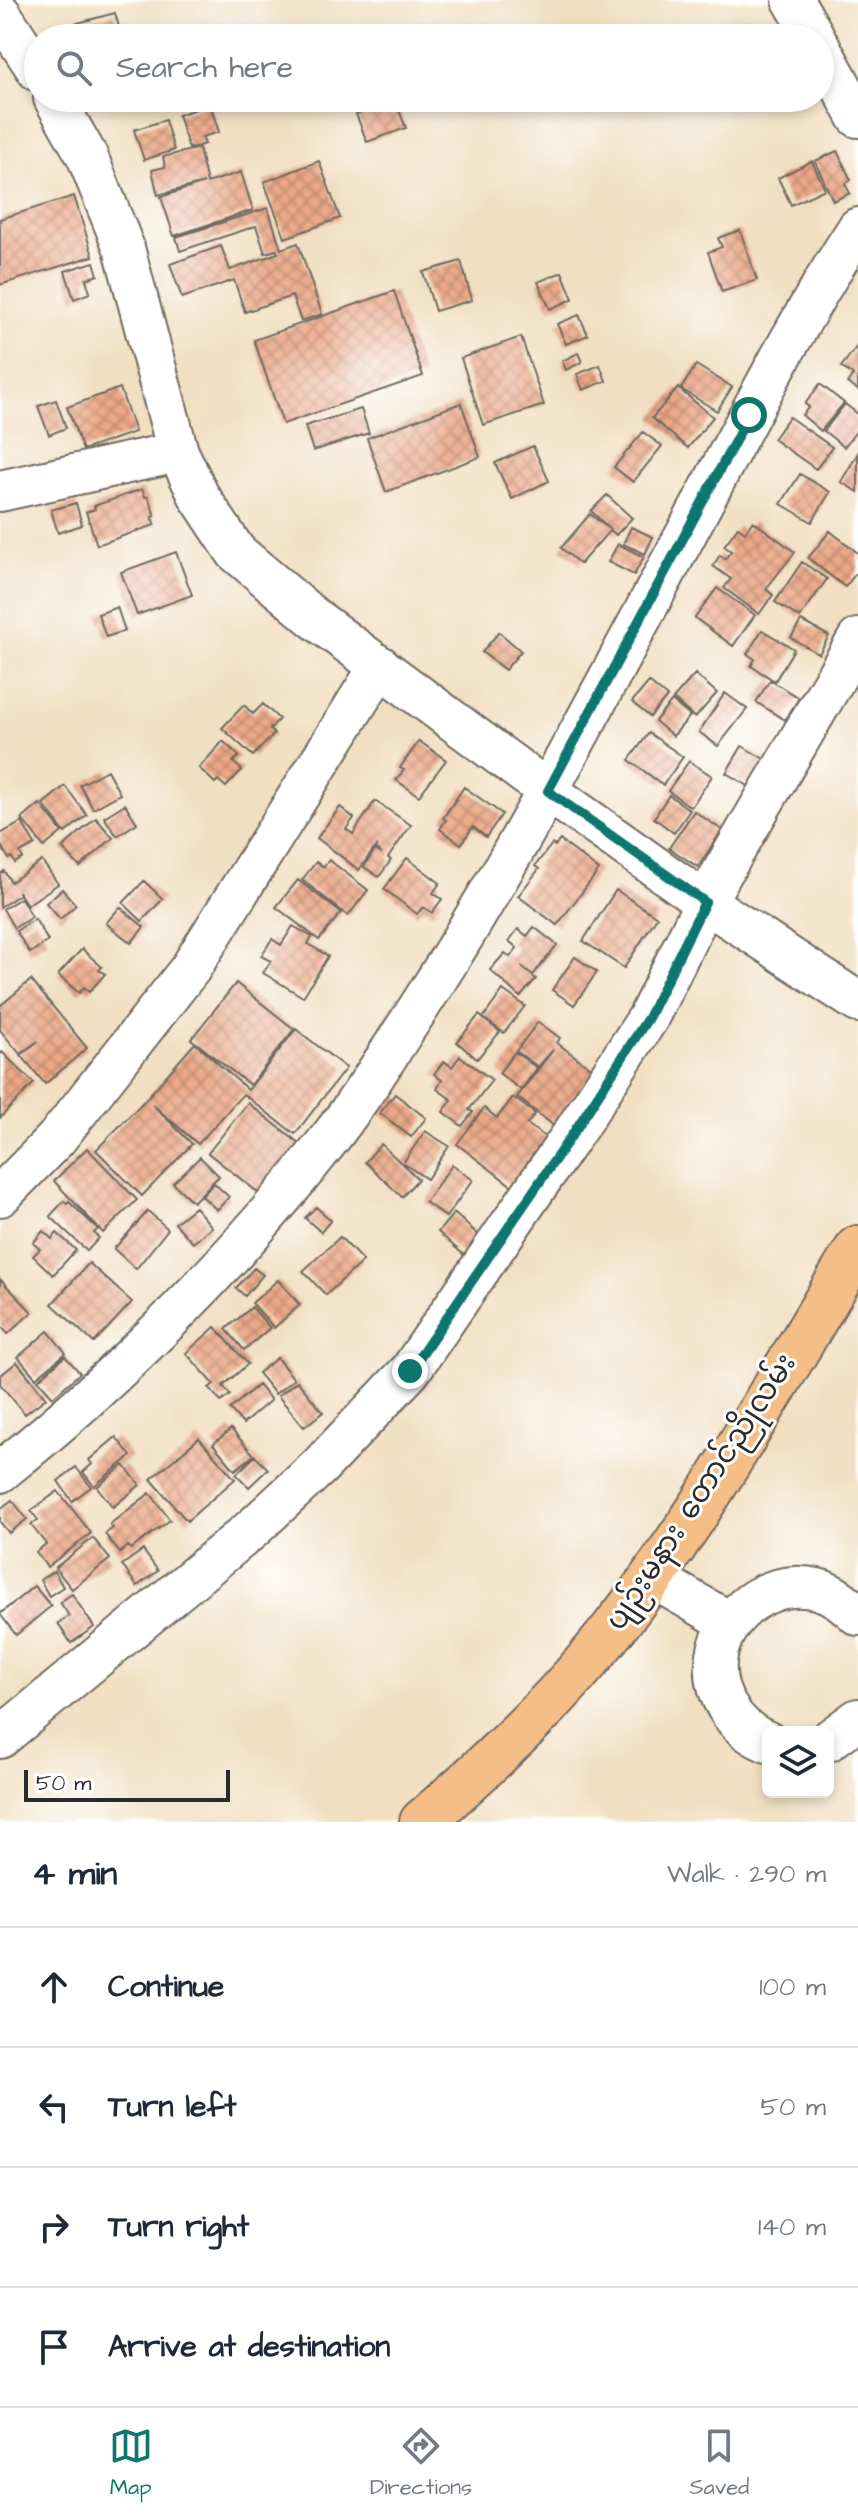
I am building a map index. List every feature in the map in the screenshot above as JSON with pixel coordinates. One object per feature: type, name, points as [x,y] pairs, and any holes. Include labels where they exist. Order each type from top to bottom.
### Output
[{"type":"main road","name":"ပျဉ်းမနား တောင်ညိုလမ်း","points":[[422,1822],[473,1778],[588,1660],[651,1577],[704,1499],[858,1248]]},
{"type":"street","points":[[793,0],[807,24]]},
{"type":"street","points":[[0,13],[24,50]]},
{"type":"street","points":[[834,73],[858,117]]},
{"type":"street","points":[[62,112],[87,156],[119,234],[141,306],[157,379],[178,452],[199,496],[236,552],[314,618],[548,791],[705,902],[858,1002]]},
{"type":"street","points":[[0,1472],[55,1428],[128,1360],[268,1213],[363,1093],[459,946],[548,791],[749,415],[816,294],[858,228]]},
{"type":"street","points":[[0,491],[178,452]]},
{"type":"street","points":[[0,1738],[252,1529],[320,1466],[410,1371],[648,1018],[705,902],[858,639]]},
{"type":"street","points":[[0,1196],[56,1139],[190,969],[380,666]]},
{"type":"street","points":[[651,1577],[729,1622]]},
{"type":"street","points":[[762,1740],[735,1720],[721,1698],[716,1672],[718,1646],[729,1622],[746,1604],[769,1591],[794,1587],[819,1589],[842,1600],[858,1615]]},
{"type":"building","points":[[115,13],[118,24],[74,24]]},
{"type":"building","points":[[213,112],[219,132],[202,137],[205,144],[189,149],[178,115]]},
{"type":"building","points":[[400,112],[406,128],[367,142],[356,114]]},
{"type":"building","points":[[165,120],[174,150],[144,160],[134,130]]},
{"type":"building","points":[[199,148],[207,183],[241,172],[253,210],[174,236],[161,197],[204,183],[158,195],[152,170],[165,167],[163,157]]},
{"type":"building","points":[[837,151],[851,180],[845,184],[850,193],[833,201],[815,161]]},
{"type":"building","points":[[319,161],[340,218],[285,238],[264,182]]},
{"type":"building","points":[[812,161],[825,189],[791,205],[778,178]]},
{"type":"building","points":[[74,196],[93,256],[0,285],[0,219]]},
{"type":"building","points":[[268,208],[281,249],[298,243],[322,314],[301,321],[292,296],[245,312],[234,280],[182,298],[170,264],[221,246],[230,270],[278,253],[276,250],[265,253],[256,226],[180,251],[176,237]]},
{"type":"building","points":[[740,230],[757,280],[722,292],[708,252],[722,247],[718,238]]},
{"type":"building","points":[[461,261],[472,300],[435,311],[423,272]]},
{"type":"building","points":[[94,262],[98,275],[86,279],[90,293],[74,299],[65,271]]},
{"type":"building","points":[[562,272],[573,299],[550,309],[538,282]]},
{"type":"building","points":[[394,291],[423,376],[283,424],[254,340]]},
{"type":"building","points":[[579,315],[588,335],[566,344],[557,324]]},
{"type":"building","points":[[521,337],[544,405],[483,425],[461,358]]},
{"type":"building","points":[[858,345],[858,390],[847,383],[853,375],[841,367]]},
{"type":"building","points":[[578,353],[582,362],[566,370],[562,361]]},
{"type":"building","points":[[600,365],[606,381],[583,390],[577,374]]},
{"type":"building","points":[[696,365],[732,387],[717,411],[681,389]]},
{"type":"building","points":[[820,384],[844,403],[821,431],[802,415],[809,407],[805,404]]},
{"type":"building","points":[[120,388],[135,432],[83,450],[67,407]]},
{"type":"building","points":[[678,388],[713,417],[688,448],[652,418]]},
{"type":"building","points":[[56,400],[66,428],[49,435],[38,406]]},
{"type":"building","points":[[461,403],[480,457],[386,492],[367,438]]},
{"type":"building","points":[[845,404],[858,414],[858,429],[844,447],[824,431]]},
{"type":"building","points":[[361,409],[369,433],[313,451],[305,426]]},
{"type":"building","points":[[789,417],[832,447],[816,469],[773,439]]},
{"type":"building","points":[[643,432],[662,446],[633,482],[614,467]]},
{"type":"building","points":[[533,446],[549,481],[512,499],[495,463]]},
{"type":"building","points":[[858,453],[858,492],[841,482]]},
{"type":"building","points":[[800,474],[830,492],[812,522],[781,504]]},
{"type":"building","points":[[142,489],[145,497],[148,496],[155,525],[97,545],[86,512],[95,509],[94,506]]},
{"type":"building","points":[[607,495],[632,518],[616,535],[591,511]]},
{"type":"building","points":[[76,503],[82,525],[58,533],[51,510]]},
{"type":"building","points":[[590,514],[610,530],[580,564],[561,548]]},
{"type":"building","points":[[753,521],[795,552],[766,589],[773,595],[759,614],[724,588],[731,579],[713,566],[720,555],[725,559],[731,551],[724,546],[738,527],[745,532]]},
{"type":"building","points":[[631,527],[653,537],[645,554],[623,544]]},
{"type":"building","points":[[830,531],[858,553],[858,571],[845,587],[808,558]]},
{"type":"building","points":[[618,544],[644,557],[634,575],[608,562]]},
{"type":"building","points":[[176,552],[192,595],[137,615],[121,572]]},
{"type":"building","points":[[802,562],[827,579],[800,618],[775,602]]},
{"type":"building","points":[[717,588],[755,615],[733,646],[695,618]]},
{"type":"building","points":[[117,607],[125,631],[106,637],[98,614]]},
{"type":"building","points":[[801,621],[829,636],[819,654],[791,638]]},
{"type":"building","points":[[762,630],[794,649],[775,681],[751,666],[755,659],[747,654]]},
{"type":"building","points":[[499,632],[521,651],[505,670],[482,652]]},
{"type":"building","points":[[695,674],[717,693],[695,718],[673,699]]},
{"type":"building","points":[[770,680],[799,698],[785,720],[756,702]]},
{"type":"building","points":[[649,682],[667,697],[650,717],[632,702]]},
{"type":"building","points":[[725,693],[747,709],[718,746],[699,732]]},
{"type":"building","points":[[672,701],[690,716],[673,736],[655,721]]},
{"type":"building","points":[[263,704],[279,719],[270,729],[274,734],[253,756],[222,728],[244,705],[253,714]]},
{"type":"building","points":[[649,733],[683,757],[663,785],[629,760]]},
{"type":"building","points":[[223,741],[239,756],[233,762],[242,770],[226,787],[218,780],[215,783],[199,768]]},
{"type":"building","points":[[419,741],[446,760],[419,796],[396,780],[404,770],[400,768]]},
{"type":"building","points":[[742,746],[766,760],[750,787],[726,773]]},
{"type":"building","points":[[689,761],[712,776],[691,807],[668,791]]},
{"type":"building","points":[[107,770],[120,794],[93,809],[80,785]]},
{"type":"building","points":[[65,786],[87,815],[65,833],[43,804]]},
{"type":"building","points":[[464,787],[502,814],[486,837],[473,827],[461,844],[440,829],[446,820],[443,818]]},
{"type":"building","points":[[669,795],[690,810],[674,833],[654,818]]},
{"type":"building","points":[[375,801],[411,825],[379,877],[364,867],[375,850],[382,854],[376,849],[377,845],[359,870],[317,838],[340,807],[354,818],[346,829],[353,834]]},
{"type":"building","points":[[40,804],[62,832],[44,847],[22,819]]},
{"type":"building","points":[[125,804],[137,823],[117,836],[104,817]]},
{"type":"building","points":[[694,811],[722,830],[698,867],[669,848]]},
{"type":"building","points":[[96,818],[113,838],[80,867],[62,848]]},
{"type":"building","points":[[22,822],[35,845],[20,853],[23,858],[15,863],[0,844],[0,834]]},
{"type":"building","points":[[560,840],[599,870],[557,925],[518,896],[539,869],[535,866],[552,844],[555,846]]},
{"type":"building","points":[[407,858],[440,883],[433,893],[442,899],[432,913],[423,907],[417,914],[384,889]]},
{"type":"building","points":[[329,860],[368,890],[348,916],[302,880],[316,862],[324,867]]},
{"type":"building","points":[[42,861],[58,884],[27,905],[18,891],[19,895],[0,907],[0,874],[4,871],[11,882]]},
{"type":"building","points":[[298,880],[341,913],[319,940],[276,907]]},
{"type":"building","points":[[144,881],[163,899],[142,921],[123,903]]},
{"type":"building","points":[[62,889],[76,905],[60,919],[46,903]]},
{"type":"building","points":[[616,890],[657,917],[624,968],[583,941]]},
{"type":"building","points":[[21,898],[32,917],[14,928],[3,909]]},
{"type":"building","points":[[120,907],[144,927],[131,943],[106,923]]},
{"type":"building","points":[[35,919],[48,941],[30,953],[16,931]]},
{"type":"building","points":[[293,926],[312,937],[308,944],[328,956],[303,997],[263,973],[271,961],[261,956],[272,939],[281,945]]},
{"type":"building","points":[[534,927],[557,945],[533,975],[521,966],[536,979],[520,997],[490,970],[505,953],[510,957],[517,948],[509,941],[518,929],[527,936]]},
{"type":"building","points":[[82,949],[102,967],[99,970],[105,974],[89,992],[84,987],[79,993],[58,975]]},
{"type":"building","points":[[575,957],[597,972],[574,1005],[552,990]]},
{"type":"building","points":[[31,980],[87,1048],[45,1084],[21,1055],[38,1041],[20,1054],[0,1030],[0,1006]]},
{"type":"building","points":[[236,983],[294,1029],[250,1085],[191,1039]]},
{"type":"building","points":[[503,990],[525,1006],[504,1033],[483,1018]]},
{"type":"building","points":[[479,1015],[500,1032],[477,1059],[457,1042]]},
{"type":"building","points":[[538,1022],[560,1038],[557,1043],[595,1071],[553,1125],[517,1097],[553,1050],[538,1067],[516,1051]]},
{"type":"building","points":[[296,1029],[346,1068],[295,1134],[243,1094],[198,1144],[152,1104],[192,1144],[142,1196],[96,1150],[195,1043],[248,1090]]},
{"type":"building","points":[[2,1052],[34,1083],[0,1118],[0,1055]]},
{"type":"building","points":[[515,1052],[537,1068],[521,1090],[499,1073]]},
{"type":"building","points":[[460,1056],[492,1080],[469,1110],[473,1112],[462,1126],[443,1112],[452,1100],[437,1089],[442,1080],[434,1074],[444,1061],[452,1067]]},
{"type":"building","points":[[395,1094],[426,1118],[411,1137],[380,1113]]},
{"type":"building","points":[[513,1097],[535,1114],[527,1124],[552,1142],[516,1189],[457,1144],[484,1108],[497,1118]]},
{"type":"building","points":[[248,1103],[300,1144],[260,1194],[208,1153]]},
{"type":"building","points":[[425,1131],[449,1146],[427,1179],[403,1163]]},
{"type":"building","points":[[381,1144],[418,1179],[402,1197],[365,1162]]},
{"type":"building","points":[[87,1148],[137,1200],[103,1233],[54,1181]]},
{"type":"building","points":[[200,1157],[219,1176],[193,1202],[173,1183]]},
{"type":"building","points":[[452,1165],[473,1180],[446,1217],[425,1202]]},
{"type":"building","points":[[214,1183],[229,1197],[217,1210],[202,1196]]},
{"type":"building","points":[[64,1201],[69,1202],[98,1229],[94,1233],[99,1238],[87,1251],[50,1216]]},
{"type":"building","points":[[195,1207],[212,1227],[193,1243],[175,1223]]},
{"type":"building","points":[[316,1207],[331,1220],[321,1232],[305,1218]]},
{"type":"building","points":[[148,1211],[168,1229],[136,1269],[114,1249]]},
{"type":"building","points":[[454,1213],[481,1237],[465,1256],[438,1232]]},
{"type":"building","points":[[43,1231],[52,1239],[57,1233],[76,1250],[53,1275],[33,1256],[40,1249],[33,1243]]},
{"type":"building","points":[[340,1237],[363,1261],[326,1295],[303,1271]]},
{"type":"building","points":[[89,1263],[132,1302],[94,1343],[52,1304]]},
{"type":"building","points":[[254,1268],[263,1275],[245,1296],[236,1288]]},
{"type":"building","points":[[0,1279],[32,1312],[8,1334],[0,1325]]},
{"type":"building","points":[[278,1280],[300,1305],[274,1328],[252,1303]]},
{"type":"building","points":[[252,1307],[270,1328],[244,1350],[226,1329]]},
{"type":"building","points":[[215,1327],[248,1364],[223,1386],[230,1395],[221,1402],[209,1388],[214,1384],[186,1353]]},
{"type":"building","points":[[48,1331],[66,1353],[36,1378],[18,1357]]},
{"type":"building","points":[[65,1356],[80,1373],[53,1397],[38,1380]]},
{"type":"building","points":[[277,1358],[294,1379],[275,1394],[258,1373]]},
{"type":"building","points":[[17,1362],[46,1398],[25,1414],[0,1384],[0,1376]]},
{"type":"building","points":[[297,1381],[323,1412],[304,1427],[278,1396]]},
{"type":"building","points":[[258,1385],[271,1400],[243,1424],[230,1409]]},
{"type":"building","points":[[231,1429],[254,1455],[235,1470],[213,1444]]},
{"type":"building","points":[[116,1437],[131,1456],[94,1486],[83,1472],[92,1464],[89,1460]]},
{"type":"building","points":[[199,1438],[235,1479],[187,1521],[151,1479]]},
{"type":"building","points":[[255,1456],[268,1469],[249,1487],[236,1474]]},
{"type":"building","points":[[124,1465],[140,1485],[113,1507],[97,1487]]},
{"type":"building","points":[[76,1467],[91,1487],[72,1501],[58,1481]]},
{"type":"building","points":[[58,1491],[91,1533],[47,1567],[36,1552],[46,1544],[31,1525],[38,1520],[31,1511]]},
{"type":"building","points":[[150,1493],[170,1520],[131,1549],[128,1546],[120,1553],[105,1534],[113,1528],[110,1524]]},
{"type":"building","points":[[12,1500],[27,1519],[9,1533],[0,1522],[0,1509]]},
{"type":"building","points":[[93,1538],[110,1559],[72,1589],[55,1568]]},
{"type":"building","points":[[143,1550],[158,1571],[137,1586],[122,1565]]},
{"type":"building","points":[[54,1571],[63,1587],[49,1596],[40,1580]]},
{"type":"building","points":[[34,1586],[51,1606],[16,1635],[0,1614]]},
{"type":"building","points":[[72,1594],[94,1627],[71,1643],[58,1623],[69,1616],[60,1602]]},
{"type":"route","points":[[410,1371],[648,1018],[705,902],[548,791],[749,415]]}]
